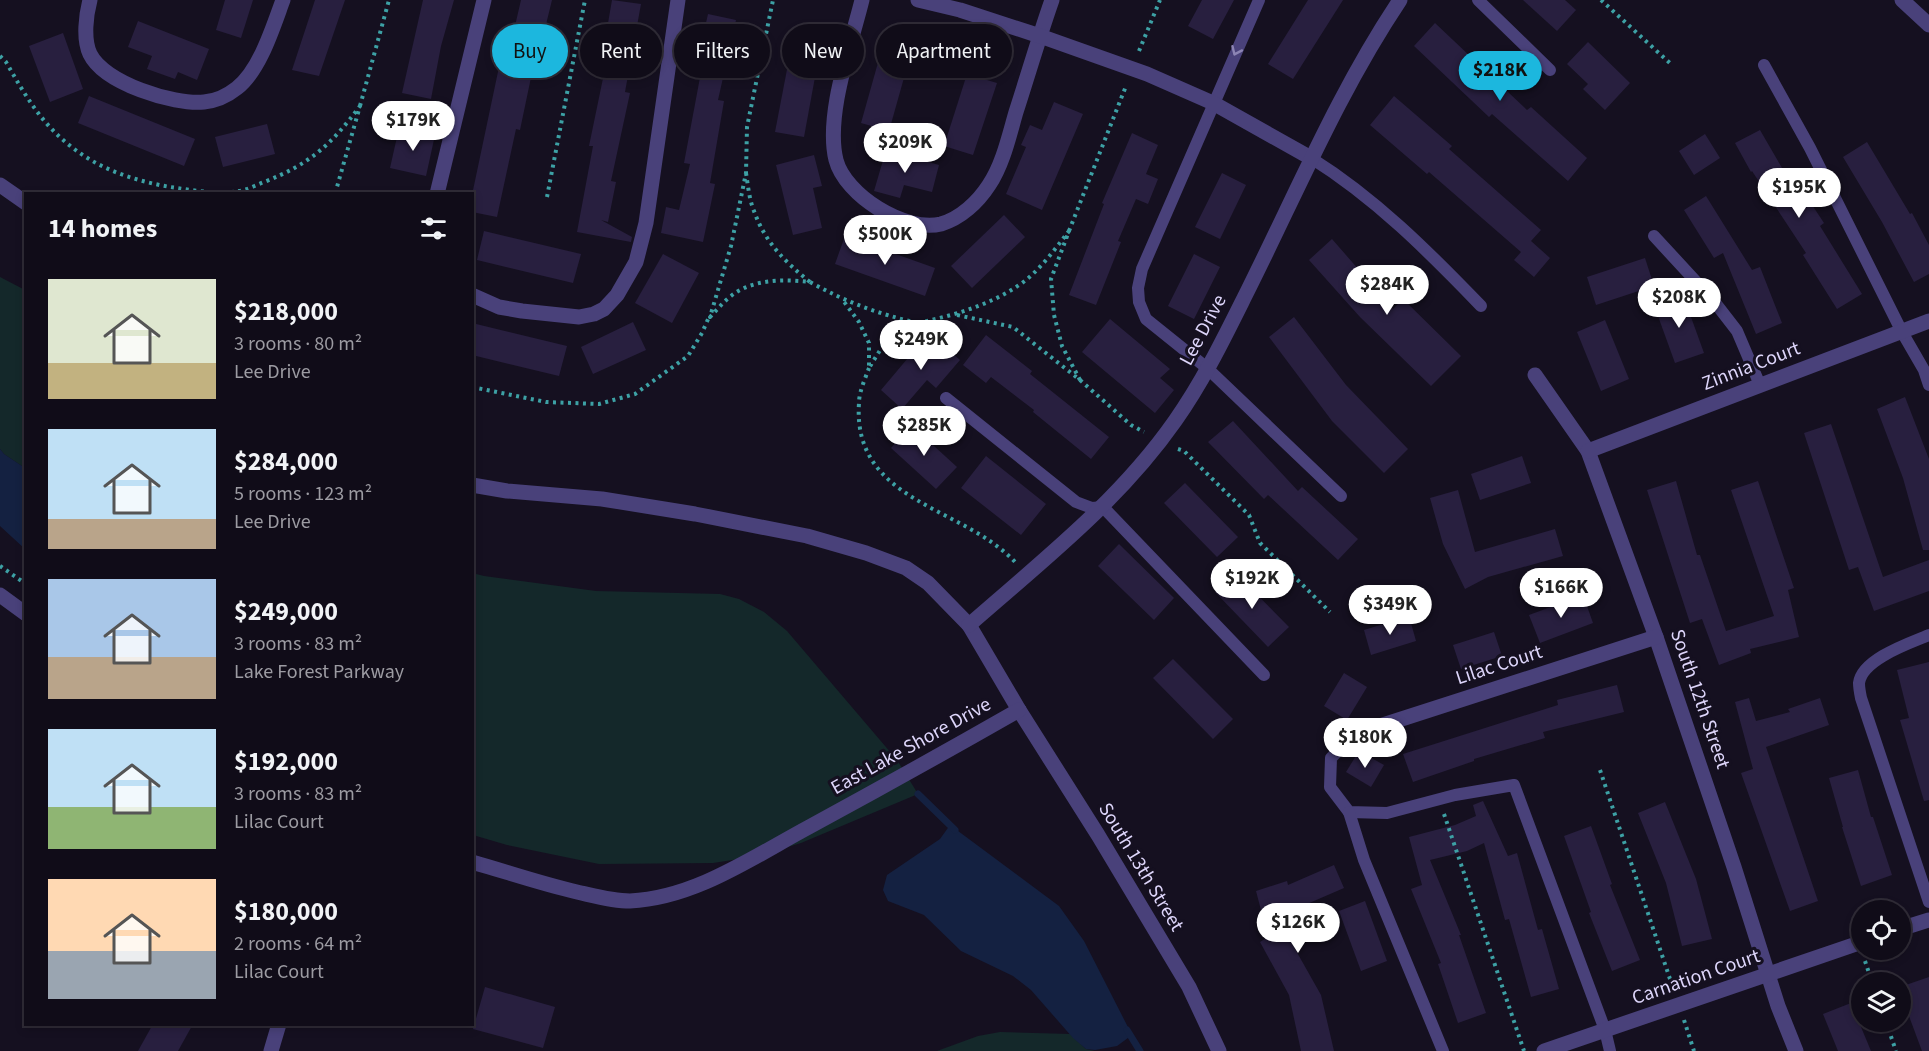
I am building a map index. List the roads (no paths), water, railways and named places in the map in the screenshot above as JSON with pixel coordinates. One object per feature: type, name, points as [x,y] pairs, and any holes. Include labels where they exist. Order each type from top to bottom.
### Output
[{"type":"street","points":[[90,0],[86,32],[89,52],[105,72],[118,81],[137,89],[196,102],[221,98],[238,88],[251,73],[283,0]]},
{"type":"street","points":[[437,192],[484,0]]},
{"type":"street","points":[[474,296],[510,309],[579,316],[594,314],[604,309],[617,295],[636,262],[646,223],[678,0]]},
{"type":"street","points":[[862,0],[838,99],[834,128],[836,161],[848,183],[863,198],[882,210],[917,225],[950,221],[972,205],[989,185],[1008,138],[1052,0]]},
{"type":"street","points":[[918,0],[960,10],[1133,69],[1213,103],[1311,158]]},
{"type":"street","name":"Lee Drive","points":[[969,625],[1103,507],[1144,462],[1176,420],[1207,368],[1260,267],[1311,158],[1370,46],[1400,0]]},
{"type":"street","points":[[1902,0],[1929,25]]},
{"type":"street","points":[[0,185],[24,202]]},
{"type":"street","name":"Zinnia Court","points":[[1588,451],[1929,321]]},
{"type":"street","name":"South 12th Street","points":[[1535,375],[1588,451],[1656,637],[1768,975],[1796,1051]]},
{"type":"street","name":"East Lake Shore Drive","points":[[474,485],[507,491],[602,499],[695,514],[807,536],[866,553],[906,568],[928,583],[969,625],[1019,710],[899,778],[724,873],[688,890],[631,901],[609,900],[548,885],[474,863]]},
{"type":"street","points":[[0,595],[24,613]]},
{"type":"street","name":"Lilac Court","points":[[1355,734],[1656,637]]},
{"type":"street","name":"South 13th Street","points":[[1019,710],[1098,835],[1189,987],[1218,1051]]},
{"type":"street","points":[[1911,926],[1929,920]]},
{"type":"street","name":"Carnation Court","points":[[1544,1051],[1851,946]]},
{"type":"street","points":[[271,1051],[278,1026]]},
{"type":"lane","points":[[1259,0],[1142,269],[1138,288],[1141,310],[1146,319],[1207,368],[1341,496]]},
{"type":"lane","points":[[1478,0],[1550,70]]},
{"type":"lane","points":[[1764,65],[1810,148],[1902,332],[1924,370],[1929,385]]},
{"type":"lane","points":[[1311,158],[1345,178],[1404,229],[1480,306]]},
{"type":"lane","points":[[1654,236],[1713,300],[1737,331],[1760,385]]},
{"type":"lane","points":[[946,398],[1076,502],[1092,508],[1103,507],[1264,675]]},
{"type":"lane","points":[[1929,634],[1892,650],[1873,663],[1864,672],[1859,682],[1861,698],[1929,903]]},
{"type":"lane","points":[[1355,734],[1331,758],[1330,787],[1348,812],[1364,860],[1443,1051]]},
{"type":"lane","points":[[1348,812],[1387,813],[1440,799],[1514,785],[1605,1030],[1610,1051]]},
{"type":"water","points":[[0,449],[24,467],[24,548],[0,526]]},
{"type":"water","points":[[950,825],[1059,906],[1084,941],[1132,1035],[1117,1046],[1095,1050],[1086,1049],[1073,1038],[1031,990],[1013,976],[961,951],[924,915],[888,901],[883,890],[887,875],[940,839]]},
{"type":"waterway","points":[[918,794],[955,830]]},
{"type":"waterway","points":[[1127,1030],[1140,1051]]}]
